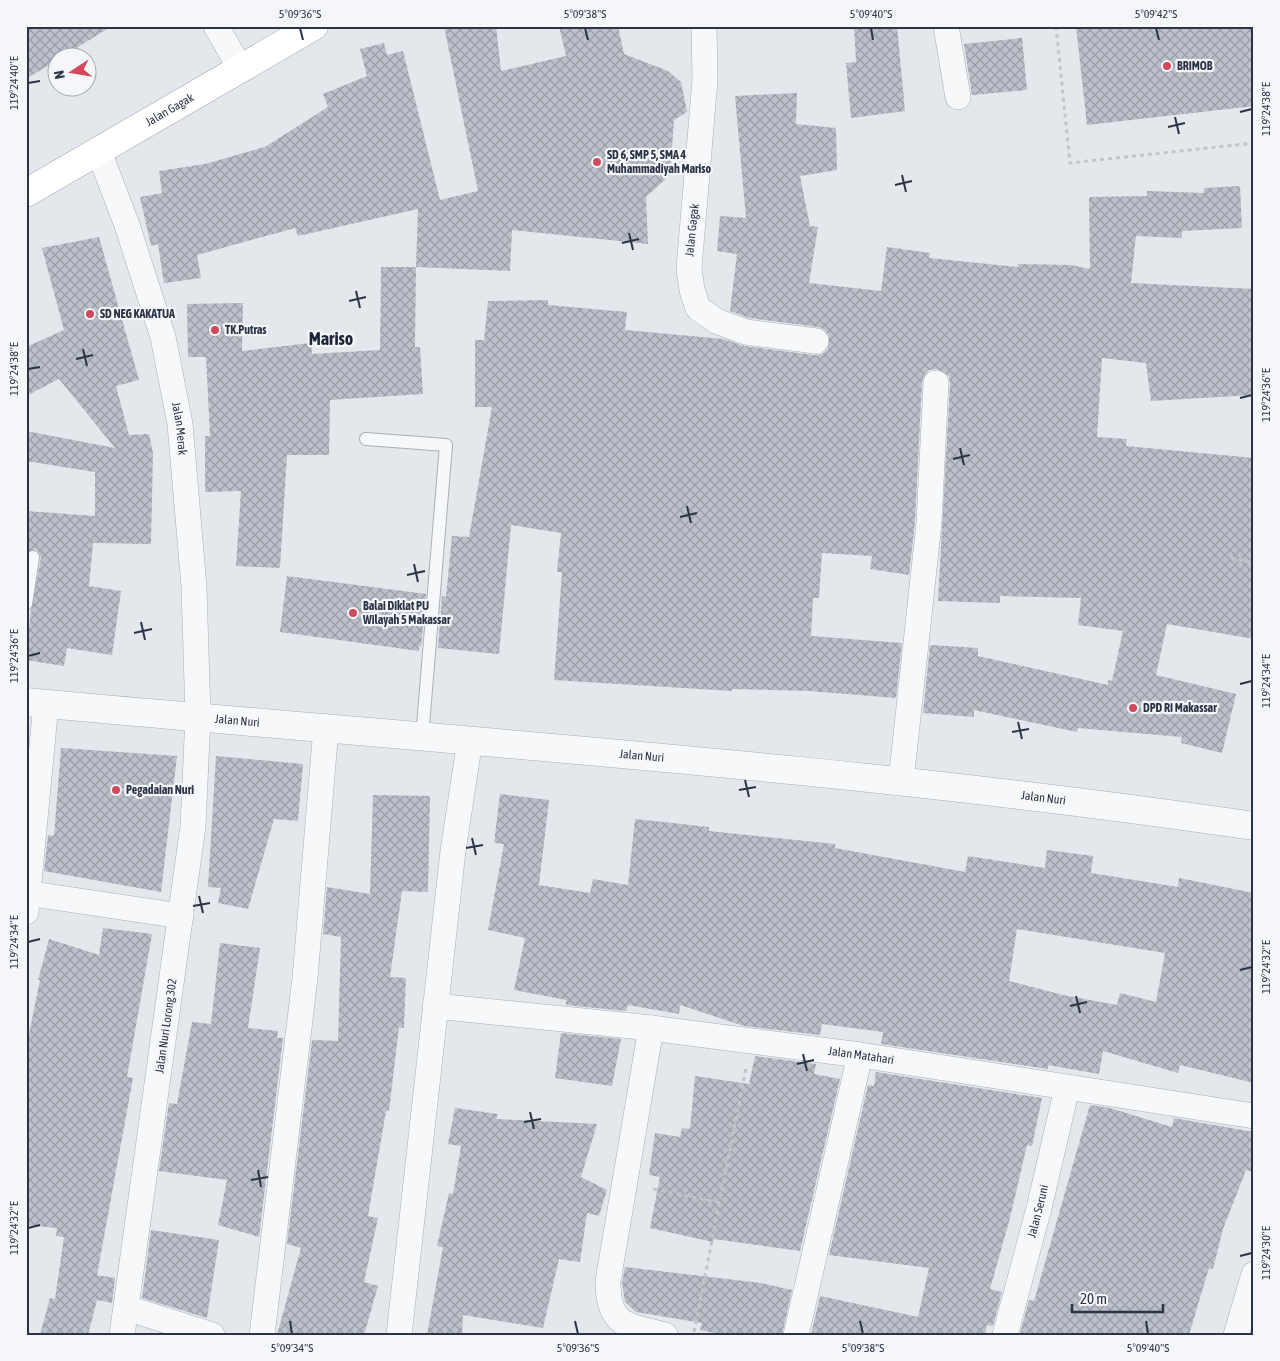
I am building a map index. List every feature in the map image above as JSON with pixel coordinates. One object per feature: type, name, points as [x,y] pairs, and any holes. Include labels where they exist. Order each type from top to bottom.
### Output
[{"type":"main road","name":"Jalan Gagak","points":[[26,193],[100,152],[314,26]]},
{"type":"street","points":[[216,26],[240,68]]},
{"type":"street","name":"Jalan Gagak","points":[[704,26],[705,80],[688,268],[698,308],[730,328],[765,336],[816,341]]},
{"type":"street","points":[[946,26],[958,97]]},
{"type":"street","name":"Jalan Merak","points":[[100,152],[127,225],[163,337],[180,424],[194,587],[198,716]]},
{"type":"street","points":[[901,781],[929,523],[936,383]]},
{"type":"street","points":[[36,703],[27,899],[181,916]]},
{"type":"street","name":"Jalan Nuri","points":[[36,703],[198,716],[422,738],[470,740],[901,781],[1166,813],[1254,826]]},
{"type":"street","name":"Jalan Nuri Lorong 302","points":[[122,1335],[193,826],[198,716]]},
{"type":"street","points":[[262,1335],[305,978],[326,728]]},
{"type":"street","points":[[399,1335],[453,851],[470,740]]},
{"type":"street","name":"Jalan Matahari","points":[[435,1006],[651,1028],[860,1055],[1254,1116]]},
{"type":"street","points":[[651,1028],[608,1281],[609,1307],[618,1321],[627,1326],[665,1335]]},
{"type":"street","points":[[796,1335],[860,1055]]},
{"type":"street","name":"Jalan Seruni","points":[[1005,1335],[1039,1208],[1067,1088]]},
{"type":"street","points":[[1236,1335],[1254,1274]]},
{"type":"street","points":[[126,1308],[212,1335]]},
{"type":"lane","points":[[366,439],[446,446],[422,738]]},
{"type":"lane","points":[[26,604],[33,557]]},
{"type":"path","points":[[1056,26],[1070,163],[1254,143]]},
{"type":"path","points":[[1231,558],[1254,563]]},
{"type":"path","points":[[694,1335],[751,1042]]},
{"type":"path","points":[[624,1183],[721,1203]]},
{"type":"building","points":[[26,26],[112,26],[76,48],[48,48],[48,65],[26,79]]},
{"type":"building","points":[[444,26],[496,26],[501,71],[566,56],[559,26],[618,26],[624,54],[668,71],[681,82],[687,112],[674,120],[670,175],[646,197],[648,244],[512,230],[510,271],[416,267],[418,209],[298,236],[295,228],[197,255],[201,278],[164,283],[158,244],[151,246],[140,197],[162,193],[159,171],[205,164],[265,147],[328,107],[323,94],[367,76],[360,49],[384,43],[387,55],[403,51],[440,200],[478,191]]},
{"type":"building","points":[[854,26],[897,26],[905,111],[851,118],[846,63],[856,62]]},
{"type":"building","name":"BRIMOB","points":[[1076,26],[1254,26],[1254,106],[1087,125]]},
{"type":"building","points":[[1022,38],[1027,90],[972,95],[964,44]]},
{"type":"building","points":[[797,93],[796,124],[836,128],[837,170],[800,176],[810,226],[818,227],[809,283],[881,291],[887,247],[930,253],[929,258],[1018,267],[1018,264],[1071,265],[1090,269],[1089,197],[1147,196],[1147,191],[1204,193],[1204,188],[1240,186],[1242,228],[1182,231],[1182,238],[1136,236],[1131,283],[1254,289],[1254,395],[1151,401],[1146,363],[1102,358],[1097,437],[1127,439],[1126,446],[1254,458],[1254,639],[1167,624],[1156,675],[1236,694],[1222,753],[1181,743],[1182,737],[1078,728],[1077,732],[974,710],[974,717],[923,713],[930,645],[978,648],[978,656],[1108,685],[1108,680],[1112,681],[1123,631],[1078,625],[1081,598],[1000,596],[1000,603],[938,601],[950,384],[949,376],[937,369],[929,370],[922,382],[915,522],[909,575],[870,569],[872,556],[822,553],[819,598],[813,598],[811,636],[902,643],[896,698],[809,691],[732,689],[732,691],[554,680],[562,572],[557,572],[561,533],[511,525],[499,654],[438,648],[442,596],[446,597],[452,536],[469,537],[492,407],[475,407],[475,340],[484,340],[488,301],[548,300],[548,305],[627,312],[625,330],[724,339],[744,346],[814,355],[822,354],[828,349],[829,336],[825,330],[818,327],[749,318],[730,311],[737,254],[717,251],[720,216],[746,218],[735,96]]},
{"type":"building","points":[[99,237],[139,380],[116,386],[129,435],[149,434],[153,453],[151,544],[93,543],[89,586],[121,591],[112,655],[67,648],[64,666],[26,660],[31,610],[41,558],[35,549],[26,553],[26,511],[95,516],[95,472],[26,461],[26,431],[115,448],[59,379],[26,396],[26,347],[64,330],[42,248]]},
{"type":"building","points":[[381,267],[416,267],[415,347],[420,347],[423,394],[330,400],[329,455],[287,455],[280,568],[236,566],[241,491],[205,492],[205,436],[210,436],[206,357],[188,357],[187,304],[243,303],[242,351],[311,343],[312,354],[380,350]]},
{"type":"building","name":"Balai Diklat PU Wilayah 5 Makassar","points":[[287,576],[426,594],[419,651],[280,632]]},
{"type":"building","points":[[61,748],[177,756],[161,892],[44,871],[48,835],[54,836]]},
{"type":"building","points":[[216,756],[303,764],[298,821],[274,819],[248,909],[218,903],[221,888],[208,887]]},
{"type":"building","points":[[500,794],[549,800],[539,885],[590,893],[593,879],[628,885],[635,819],[709,827],[709,831],[835,844],[835,848],[965,872],[968,856],[1045,868],[1047,850],[1093,856],[1091,873],[1178,887],[1179,878],[1254,893],[1254,1083],[1180,1065],[1178,1073],[1103,1051],[1099,1074],[1048,1065],[1048,1069],[881,1044],[883,1032],[822,1024],[820,1035],[744,1026],[680,1005],[679,1014],[628,1005],[626,1011],[566,1005],[566,1000],[514,990],[525,938],[488,930],[504,844],[494,843]],"holes":[[[1017,929],[1165,953],[1156,1002],[1120,993],[1117,1005],[1063,995],[1009,981]]]},
{"type":"building","points":[[373,795],[430,796],[428,892],[402,891],[390,977],[406,978],[404,1028],[399,1027],[389,1111],[386,1111],[368,1216],[378,1218],[364,1282],[378,1286],[364,1335],[277,1335],[301,1248],[287,1244],[312,1040],[338,1041],[341,937],[323,934],[327,887],[370,894]]},
{"type":"building","points":[[103,928],[152,934],[127,1077],[133,1078],[97,1275],[115,1278],[112,1303],[97,1300],[88,1335],[40,1335],[50,1298],[55,1299],[64,1237],[56,1236],[57,1228],[26,1225],[26,1049],[40,980],[38,980],[49,939],[99,955]]},
{"type":"building","points":[[220,943],[260,948],[248,1028],[278,1031],[277,1038],[283,1038],[259,1237],[218,1225],[227,1180],[159,1171],[169,1103],[177,1104],[192,1022],[211,1024]]},
{"type":"building","points":[[561,1033],[621,1039],[612,1086],[555,1078]]},
{"type":"building","points":[[755,1056],[816,1064],[814,1074],[840,1079],[800,1251],[714,1239],[713,1242],[650,1228],[660,1177],[649,1175],[655,1133],[680,1137],[682,1128],[690,1129],[695,1076],[749,1084]]},
{"type":"building","points":[[876,1072],[1042,1098],[1032,1146],[1027,1145],[1010,1218],[990,1289],[1002,1292],[993,1326],[987,1325],[985,1335],[811,1335],[820,1296],[918,1317],[929,1268],[829,1255],[868,1085],[874,1086]]},
{"type":"building","points":[[1090,1105],[1110,1108],[1172,1127],[1174,1118],[1254,1132],[1254,1172],[1246,1170],[1223,1229],[1213,1269],[1209,1268],[1189,1335],[1028,1335],[1020,1333],[1029,1300],[1034,1301]]},
{"type":"building","points":[[455,1108],[498,1114],[496,1119],[597,1124],[581,1177],[607,1190],[599,1216],[587,1213],[580,1262],[559,1259],[543,1328],[463,1315],[462,1335],[427,1335],[443,1247],[437,1246],[449,1193],[453,1194],[461,1146],[448,1144]]},
{"type":"building","points":[[151,1230],[219,1240],[207,1318],[142,1298]]},
{"type":"building","points":[[625,1267],[761,1283],[792,1290],[782,1335],[725,1335],[700,1330],[702,1323],[636,1312],[625,1302],[622,1282]]},
{"type":"place","name":"BRIMOB","points":[[1167,66]]},
{"type":"place","name":"SD 6, SMP 5, SMA 4 Muhammadiyah Mariso","points":[[597,162]]},
{"type":"place","name":"SD NEG KAKATUA","points":[[90,314]]},
{"type":"place","name":"TK.Putras","points":[[215,330]]},
{"type":"place","name":"Balai Diklat PU Wilayah 5 Makassar","points":[[353,613]]},
{"type":"place","name":"DPD RI Makassar","points":[[1133,708]]},
{"type":"place","name":"Pegadaian Nuri","points":[[116,790]]},
{"type":"district","name":"Mariso","points":[[331,339]]}]
